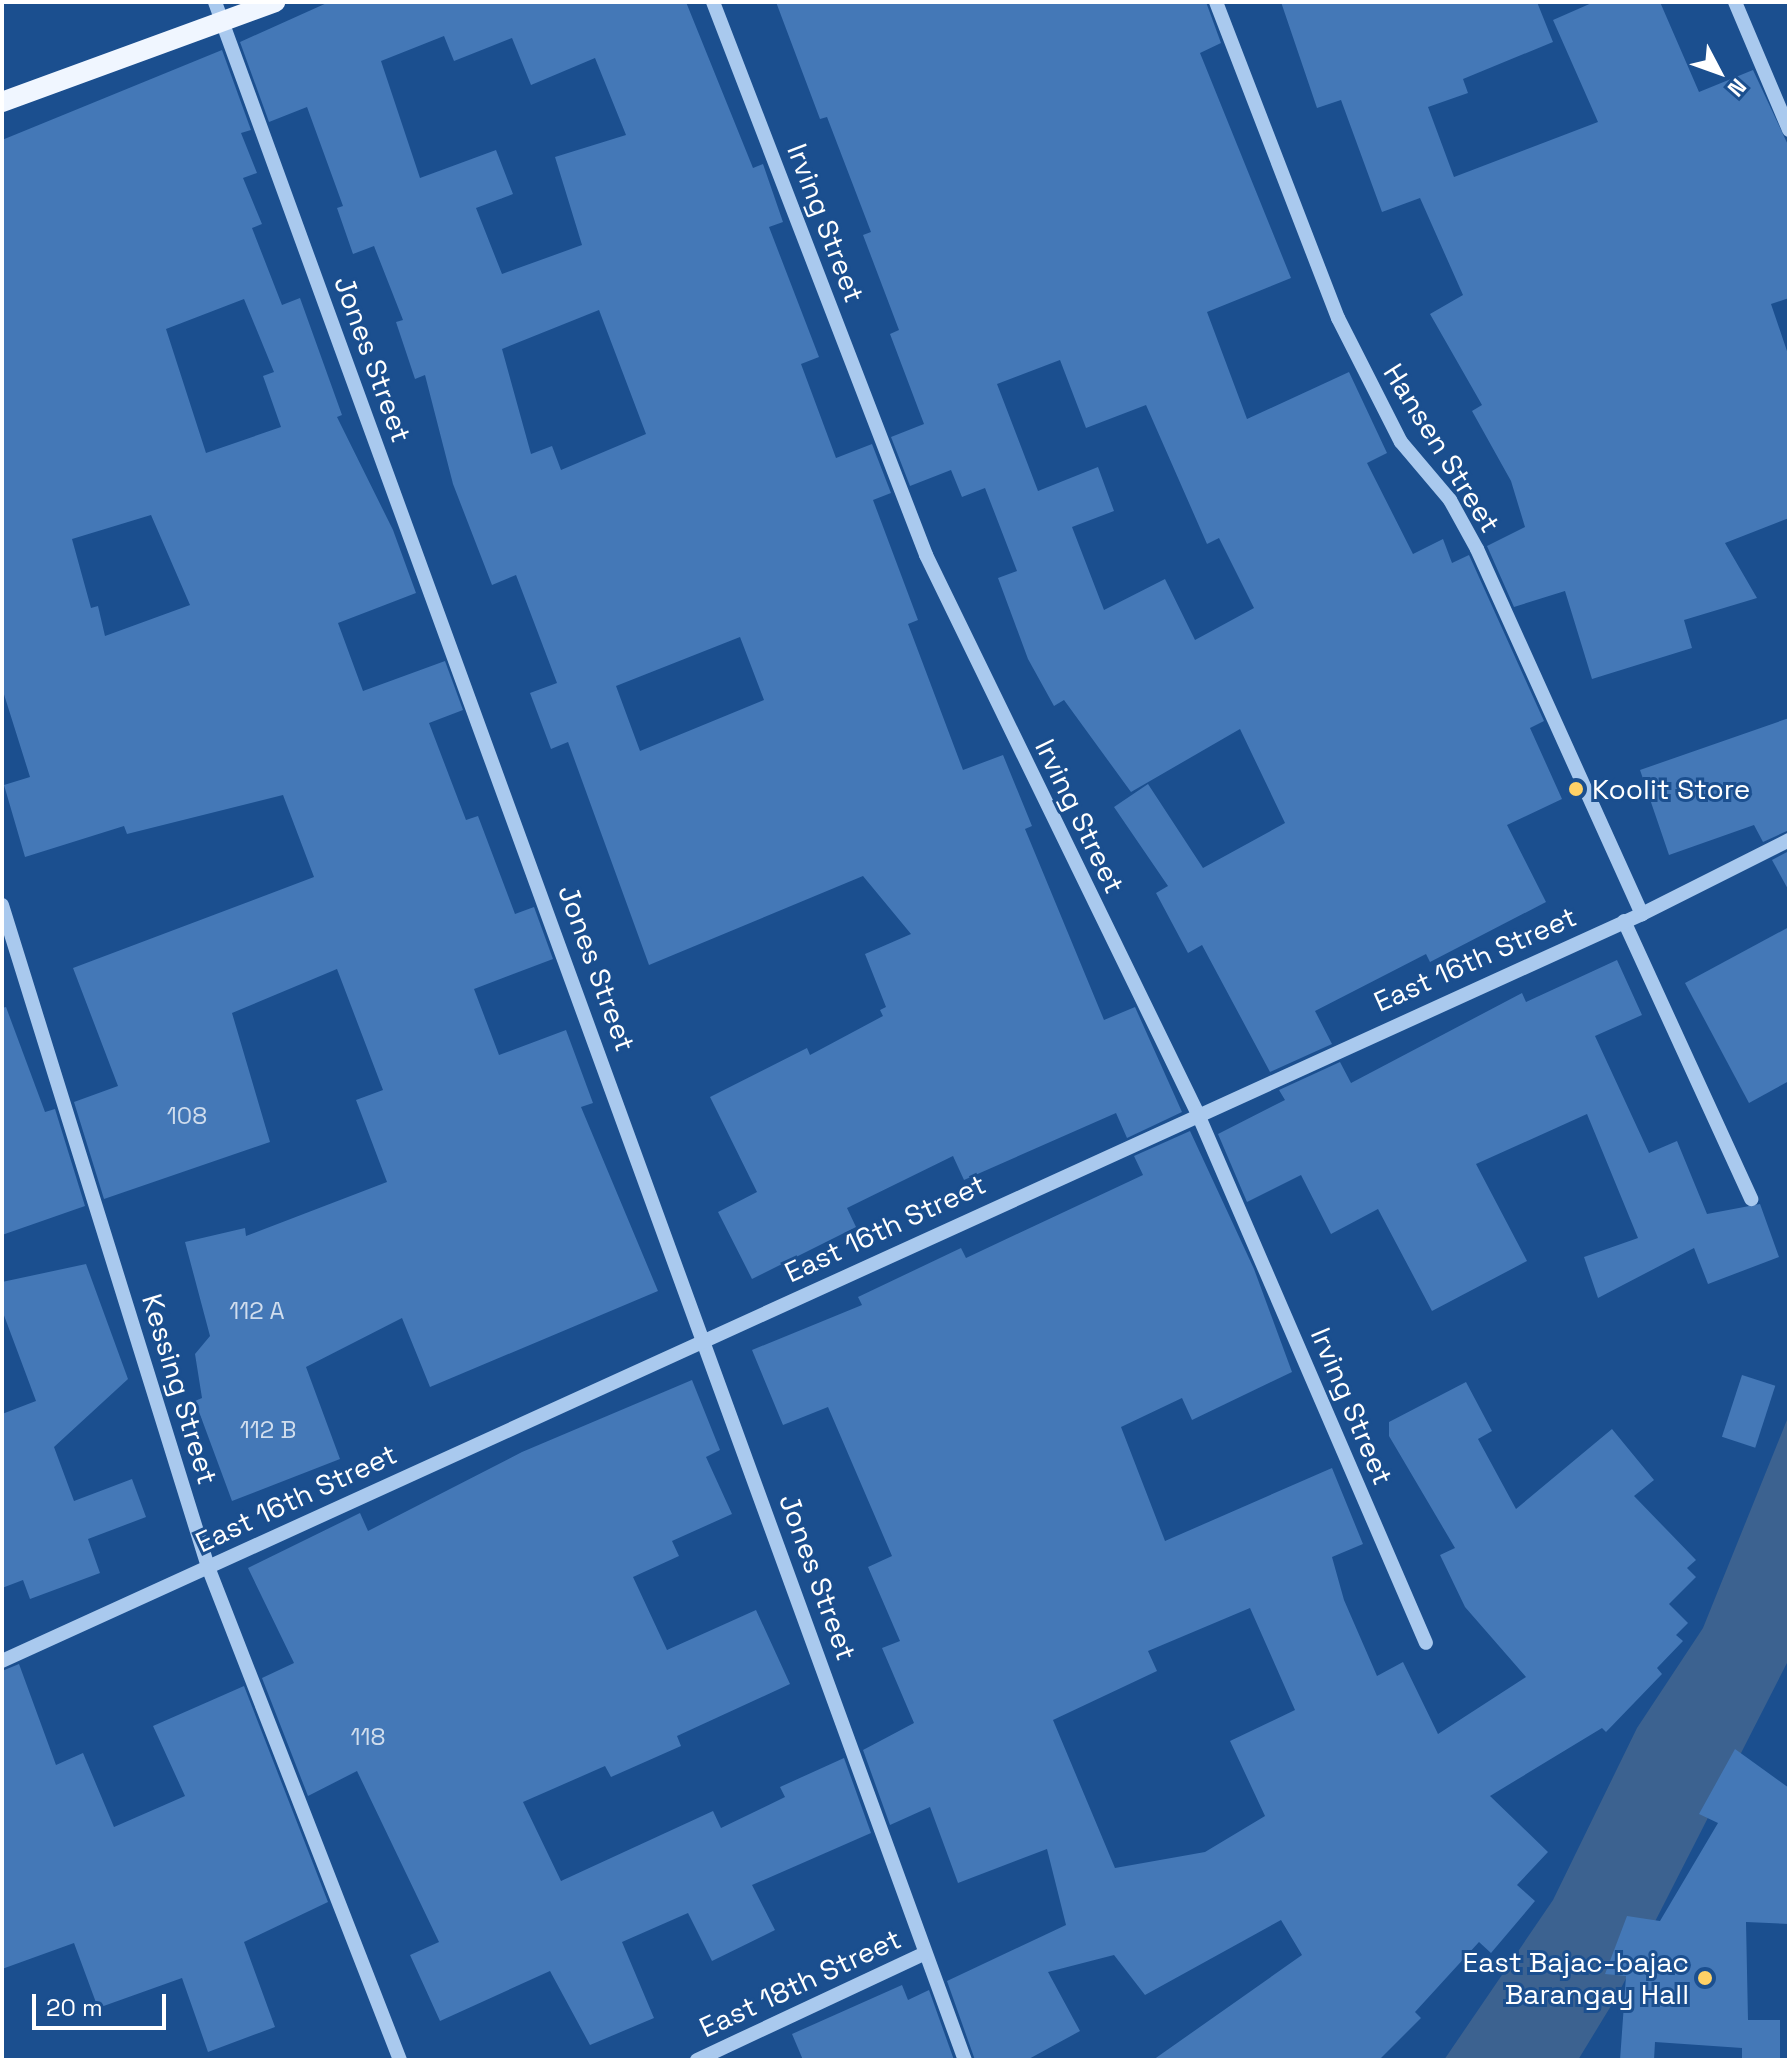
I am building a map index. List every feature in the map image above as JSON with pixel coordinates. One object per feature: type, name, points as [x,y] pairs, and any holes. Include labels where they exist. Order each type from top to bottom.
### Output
[{"type":"main road","points":[[2,102],[275,2]]},
{"type":"street","name":"Jones Street","points":[[215,2],[705,1339],[965,2060]]},
{"type":"street","name":"Irving Street","points":[[713,2],[926,555],[1197,1112],[1426,1643]]},
{"type":"street","name":"Hansen Street","points":[[1216,2],[1344,332],[1401,442],[1450,500],[1477,549],[1642,914]]},
{"type":"street","points":[[1735,2],[1789,130]]},
{"type":"street","name":"East 16th Street","points":[[2,1661],[1197,1112],[1642,914],[1789,840]]},
{"type":"street","name":"Kessing Street","points":[[2,905],[208,1567],[400,2060]]},
{"type":"street","points":[[1624,921],[1751,1199]]},
{"type":"street","name":"East 18th Street","points":[[697,2060],[925,1953]]},
{"type":"water","points":[[1789,1415],[1789,1659],[1617,1996],[1578,2060],[1444,2060],[1553,1900],[1637,1728],[1703,1628]]},
{"type":"building","points":[[329,2],[686,2],[753,168],[763,164],[783,222],[769,227],[819,357],[801,364],[836,458],[872,444],[891,493],[873,500],[918,620],[908,624],[963,770],[1003,755],[1032,826],[1025,829],[1104,1020],[1135,1007],[1182,1112],[1127,1138],[1116,1113],[964,1180],[953,1156],[847,1208],[856,1227],[752,1279],[718,1212],[757,1192],[710,1097],[807,1048],[810,1055],[883,1016],[880,1010],[886,1007],[865,954],[911,934],[863,876],[649,965],[568,742],[551,749],[530,693],[557,683],[516,575],[492,585],[453,484],[425,375],[415,379],[396,322],[403,320],[374,246],[353,254],[337,208],[343,206],[307,107],[269,122],[240,42]],"holes":[[[444,36],[454,61],[512,38],[531,85],[595,58],[626,135],[555,157],[582,245],[502,274],[476,208],[513,194],[496,150],[420,178],[381,61]],[[599,310],[646,434],[561,470],[552,446],[531,454],[502,349]],[[740,637],[764,700],[640,751],[616,686]]]},
{"type":"building","points":[[776,2],[1206,2],[1221,43],[1200,53],[1291,278],[1207,312],[1247,419],[1349,372],[1387,453],[1367,463],[1413,554],[1443,539],[1452,563],[1469,555],[1544,721],[1530,728],[1562,799],[1507,825],[1546,902],[1430,962],[1426,954],[1315,1011],[1332,1044],[1270,1072],[1202,945],[1188,953],[1156,893],[1168,886],[1114,807],[1148,784],[1203,868],[1285,823],[1240,729],[1131,792],[1064,700],[1054,706],[1028,659],[998,578],[1017,571],[985,488],[962,497],[951,470],[910,486],[891,437],[924,424],[890,334],[899,330],[863,235],[871,232],[827,117],[820,119]],"holes":[[[1060,360],[1086,428],[1146,405],[1207,544],[1219,538],[1254,608],[1195,640],[1165,579],[1104,610],[1072,527],[1114,511],[1098,467],[1038,491],[997,384]]]},
{"type":"building","points":[[1281,2],[1537,2],[1553,42],[1463,79],[1468,93],[1428,107],[1454,177],[1598,122],[1553,20],[1594,2],[1660,2],[1699,92],[1753,70],[1789,147],[1789,298],[1771,304],[1789,357],[1789,518],[1725,543],[1757,598],[1684,620],[1692,648],[1592,679],[1565,591],[1514,607],[1487,546],[1525,527],[1511,481],[1472,411],[1482,405],[1430,314],[1463,295],[1420,198],[1382,212],[1341,100],[1317,108]]},
{"type":"building","points":[[222,50],[251,130],[241,133],[257,173],[243,178],[262,224],[252,228],[282,305],[300,298],[342,415],[337,417],[393,530],[416,593],[338,623],[363,691],[445,661],[463,710],[429,723],[466,820],[478,816],[515,914],[534,907],[553,959],[474,989],[499,1055],[566,1030],[593,1103],[581,1107],[658,1291],[430,1387],[402,1318],[306,1367],[340,1459],[232,1501],[195,1401],[202,1398],[195,1354],[210,1336],[185,1242],[245,1228],[246,1236],[387,1182],[356,1100],[383,1090],[337,969],[232,1013],[270,1142],[104,1199],[74,1102],[118,1086],[73,968],[314,877],[283,795],[127,834],[124,826],[25,857],[4,785],[30,777],[2,688],[2,140]],"holes":[[[244,299],[274,372],[263,376],[281,427],[206,453],[166,329]],[[151,515],[190,605],[105,636],[98,606],[91,608],[72,539]]]},
{"type":"building","points":[[1789,718],[1789,830],[1763,842],[1754,825],[1669,855],[1640,770]]},
{"type":"building","points":[[1789,851],[1789,891],[1772,860]]},
{"type":"building","points":[[1789,927],[1789,1081],[1749,1103],[1685,983]]},
{"type":"building","points":[[1617,960],[1642,1015],[1595,1036],[1649,1153],[1677,1141],[1707,1214],[1760,1204],[1779,1257],[1708,1284],[1694,1248],[1598,1298],[1584,1257],[1638,1238],[1587,1114],[1476,1164],[1527,1261],[1432,1311],[1378,1209],[1331,1234],[1301,1175],[1247,1202],[1218,1134],[1285,1100],[1279,1090],[1340,1062],[1351,1083],[1522,993],[1526,1002]]},
{"type":"building","points":[[6,1007],[45,1112],[55,1109],[85,1206],[2,1235],[2,1008]]},
{"type":"building","points":[[1190,1131],[1254,1269],[1292,1372],[1192,1420],[1182,1398],[1121,1427],[1165,1541],[1332,1468],[1363,1544],[1332,1557],[1344,1600],[1377,1676],[1403,1662],[1438,1734],[1526,1677],[1465,1607],[1440,1555],[1455,1548],[1389,1436],[1389,1422],[1466,1382],[1492,1431],[1478,1439],[1516,1509],[1612,1429],[1654,1480],[1634,1496],[1696,1560],[1687,1568],[1696,1577],[1669,1604],[1688,1623],[1676,1635],[1683,1641],[1657,1668],[1662,1674],[1606,1732],[1602,1728],[1490,1796],[1548,1852],[1517,1885],[1535,1901],[1491,1953],[1479,1942],[1415,2012],[1421,2018],[1379,2060],[1153,2060],[1302,1955],[1281,1920],[1145,1995],[1114,1955],[1048,1972],[1080,2031],[1027,2060],[975,2060],[947,1981],[1066,1925],[1047,1849],[958,1883],[930,1807],[890,1825],[863,1750],[914,1723],[882,1648],[900,1641],[868,1567],[892,1556],[828,1407],[783,1425],[752,1350],[862,1305],[858,1297],[961,1248],[966,1258],[1143,1175],[1134,1156]],"holes":[[[1250,1608],[1295,1710],[1230,1741],[1265,1816],[1205,1852],[1115,1868],[1053,1720],[1157,1671],[1148,1651]]]},
{"type":"building","points":[[86,1264],[128,1379],[54,1447],[74,1501],[132,1479],[146,1517],[88,1539],[100,1573],[30,1599],[23,1580],[2,1588],[2,1414],[36,1401],[2,1310],[2,1282]]},
{"type":"building","points":[[1742,1375],[1775,1386],[1755,1448],[1722,1437]]},
{"type":"building","points":[[692,1380],[720,1450],[706,1457],[732,1514],[672,1541],[679,1556],[633,1577],[667,1650],[756,1610],[790,1684],[677,1736],[681,1746],[611,1777],[605,1766],[523,1802],[561,1881],[713,1811],[721,1828],[785,1797],[780,1787],[844,1758],[871,1833],[752,1885],[775,1930],[712,1961],[688,1913],[622,1942],[654,2018],[590,2045],[550,1971],[440,2021],[410,1955],[439,1942],[357,1771],[308,1796],[262,1678],[294,1663],[248,1568],[360,1513],[368,1531],[522,1452]]},
{"type":"building","points":[[19,1664],[56,1765],[83,1753],[114,1827],[185,1796],[153,1726],[244,1686],[328,1902],[244,1942],[275,2027],[208,2052],[182,1978],[98,2008],[74,1943],[2,1969],[2,1671]]},
{"type":"building","points":[[1735,1749],[1789,1788],[1789,1924],[1746,1922],[1748,2020],[1780,2020],[1780,2060],[1742,2060],[1742,2048],[1655,2042],[1654,2060],[1620,2060],[1626,1976],[1605,1974],[1627,1916],[1660,1921],[1718,1823],[1699,1814]]},
{"type":"building","points":[[902,1985],[908,2000],[929,1990],[954,2060],[803,2060],[792,2034]]},
{"type":"place","name":"Koolit Store","points":[[1576,789]]},
{"type":"place","name":"East Bajac-bajac Barangay Hall","points":[[1705,1978]]}]
